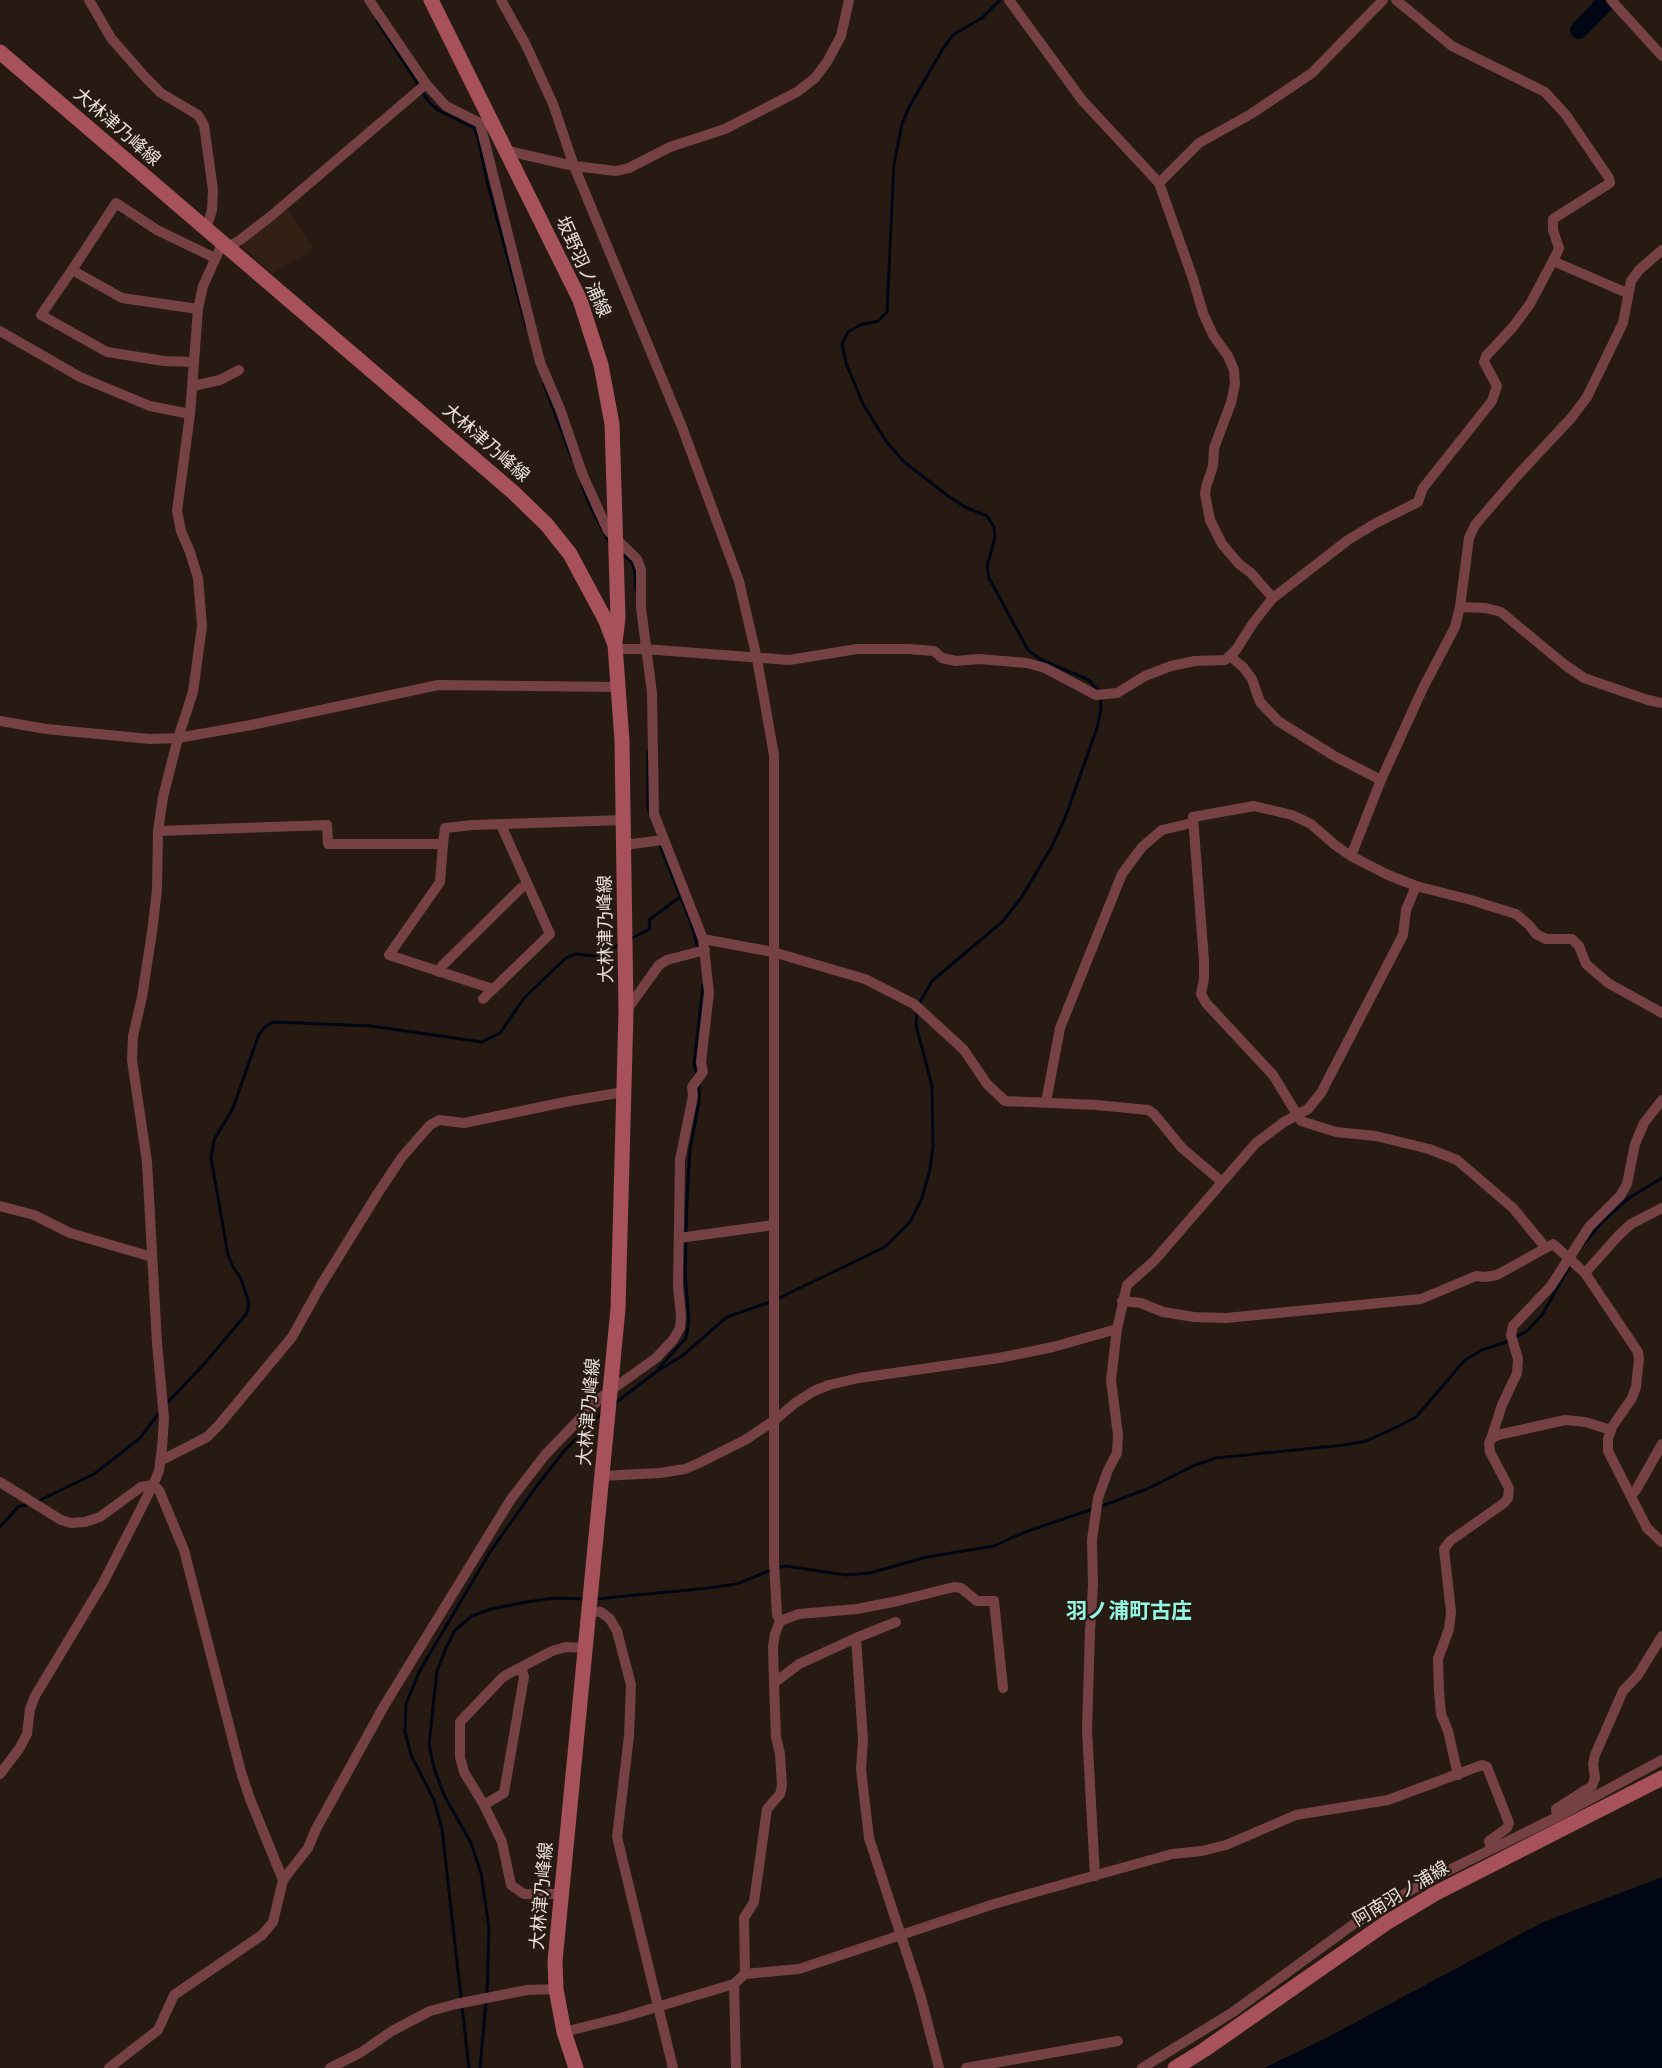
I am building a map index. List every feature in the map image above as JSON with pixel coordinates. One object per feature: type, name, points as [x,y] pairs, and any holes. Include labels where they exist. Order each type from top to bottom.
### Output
[{"type":"main road","name":"坂野羽ノ浦線","points":[[431,0],[486,123],[508,151],[580,300],[601,365],[612,424],[618,618],[615,647]]},
{"type":"main road","name":"大林津乃峰線","points":[[0,52],[513,492],[547,525],[570,554],[606,621],[615,647],[619,687],[624,820],[626,1011],[618,1309],[555,1961],[556,1989],[564,2032],[576,2068]]},
{"type":"main road","name":"阿南羽ノ浦線","points":[[1175,2068],[1386,1923],[1436,1893],[1662,1778]]},
{"type":"street","points":[[89,0],[111,38],[145,77],[161,93],[198,115],[204,125],[213,190],[212,210],[206,229]]},
{"type":"street","points":[[109,2068],[158,2030],[174,1995],[262,1935],[273,1922],[283,1880],[308,1848],[316,1829],[384,1706],[511,1500],[545,1455],[600,1398],[610,1397],[656,1358],[680,1329],[678,1286],[684,1238],[680,1160],[693,1096],[692,1087],[703,1072],[701,1062],[710,993],[704,944],[654,814],[652,693],[643,650],[641,570],[636,559],[608,531],[582,473],[560,409],[540,362],[486,123],[446,106],[426,84],[369,0]]},
{"type":"street","points":[[501,0],[526,45],[548,94],[574,166],[682,427],[739,581],[757,659],[774,755],[774,1562],[777,1615],[780,1621],[773,1647],[776,1737],[782,1786],[780,1794],[767,1809],[754,1902],[744,1918],[745,1974]]},
{"type":"street","points":[[508,151],[574,166],[616,171],[629,168],[670,147],[725,129],[797,92],[815,78],[827,63],[841,36],[849,0]]},
{"type":"street","points":[[1009,0],[1082,100],[1159,183],[1186,257],[1203,313],[1234,370],[1235,384],[1231,403],[1214,448],[1213,466],[1206,487],[1205,494],[1210,520],[1222,544],[1273,598]]},
{"type":"street","points":[[1159,183],[1199,143],[1251,114],[1312,73],[1383,0]]},
{"type":"street","points":[[615,647],[789,660],[857,649],[934,651],[942,658],[956,661],[979,659],[1027,663],[1045,668],[1101,694],[1117,693],[1145,676],[1171,666],[1195,661],[1225,660],[1230,657],[1273,598],[1348,540],[1418,502],[1423,488],[1492,401],[1497,386],[1485,368],[1485,356],[1513,327],[1530,304],[1553,261],[1559,248],[1553,230],[1554,219],[1610,183],[1609,178],[1566,116],[1545,92],[1537,86],[1452,46],[1396,0]]},
{"type":"street","points":[[1613,1],[1662,56]]},
{"type":"street","points":[[0,1774],[27,1734],[30,1709],[35,1696],[103,1583],[153,1485],[160,1461],[164,1418],[157,1343],[147,1162],[132,1060],[133,1036],[142,997],[154,911],[158,831],[163,797],[193,692],[202,626],[198,578],[181,531],[177,510],[193,386],[198,309],[203,286],[215,258],[225,245],[271,216],[426,84]]},
{"type":"street","points":[[193,362],[164,361],[107,352],[41,315],[116,203],[157,230],[215,258]]},
{"type":"street","points":[[1351,856],[1381,780],[1423,688],[1455,627],[1461,607],[1469,538],[1475,525],[1572,417],[1587,397],[1623,323],[1631,281],[1639,270],[1662,250]]},
{"type":"street","points":[[1553,261],[1627,293]]},
{"type":"street","points":[[72,270],[122,298],[198,309]]},
{"type":"street","points":[[0,331],[81,377],[150,406],[190,414]]},
{"type":"street","points":[[193,386],[220,380],[239,370]]},
{"type":"street","points":[[1461,607],[1486,608],[1501,612],[1584,678],[1662,703]]},
{"type":"street","points":[[1230,657],[1243,667],[1252,679],[1260,702],[1278,721],[1336,757],[1381,780]]},
{"type":"street","points":[[1,723],[150,739],[178,738],[252,725],[438,685],[619,687]]},
{"type":"street","points":[[1545,1247],[1514,1208],[1457,1160],[1429,1149],[1376,1136],[1336,1132],[1301,1121],[1273,1075],[1206,1003],[1201,994],[1204,961],[1193,817],[1254,806],[1277,810],[1311,824],[1351,856],[1388,875],[1416,886],[1516,914],[1536,934],[1546,939],[1572,939],[1579,946],[1586,964],[1608,983],[1662,1013]]},
{"type":"street","points":[[493,990],[389,955],[440,882],[445,828],[624,820]]},
{"type":"street","points":[[1046,1102],[1060,1028],[1122,874],[1142,847],[1162,830],[1192,823]]},
{"type":"street","points":[[158,831],[327,825],[328,844],[443,844]]},
{"type":"street","points":[[483,999],[550,934],[501,825]]},
{"type":"street","points":[[624,844],[663,840]]},
{"type":"street","points":[[439,972],[450,958],[521,888],[527,885]]},
{"type":"street","points":[[1095,1876],[1087,1730],[1093,1585],[1092,1540],[1096,1510],[1108,1470],[1117,1453],[1118,1435],[1112,1380],[1117,1329],[1127,1285],[1154,1261],[1256,1143],[1284,1122],[1308,1109],[1321,1093],[1403,935],[1406,910],[1416,886]]},
{"type":"street","points":[[626,1011],[659,965],[704,944],[727,942],[774,952],[865,979],[918,1007],[964,1050],[987,1083],[1005,1101],[1148,1110],[1154,1114],[1182,1148],[1222,1182]]},
{"type":"street","points":[[160,1461],[207,1437],[292,1336],[378,1192],[402,1157],[430,1125],[439,1119],[464,1123],[624,1092]]},
{"type":"street","points":[[1458,1775],[1448,1731],[1441,1714],[1439,1690],[1438,1659],[1449,1629],[1451,1612],[1444,1549],[1450,1541],[1508,1498],[1509,1488],[1490,1452],[1489,1443],[1502,1405],[1517,1373],[1518,1359],[1513,1340],[1513,1326],[1551,1286],[1589,1227],[1620,1196],[1626,1184],[1635,1144],[1644,1123],[1662,1100]]},
{"type":"street","points":[[0,1206],[34,1215],[70,1233],[153,1257]]},
{"type":"street","points":[[1585,1273],[1631,1224],[1662,1208]]},
{"type":"street","points":[[684,1238],[774,1226]]},
{"type":"street","points":[[1122,1301],[1141,1303],[1163,1312],[1226,1318],[1421,1299],[1476,1276],[1497,1275],[1553,1244],[1585,1273],[1638,1352],[1636,1387],[1632,1398],[1611,1430],[1608,1450],[1647,1528],[1662,1542]]},
{"type":"street","points":[[603,1476],[660,1473],[685,1468],[711,1458],[774,1420],[795,1402],[829,1385],[859,1378],[999,1358],[1053,1347],[1117,1329]]},
{"type":"street","points":[[1491,1439],[1498,1435],[1565,1420],[1585,1422],[1611,1430]]},
{"type":"street","points":[[1631,1495],[1662,1444]]},
{"type":"street","points":[[0,1482],[61,1520],[71,1523],[85,1522],[100,1516],[141,1487],[153,1485]]},
{"type":"street","points":[[153,1485],[159,1491],[184,1550],[241,1772],[283,1880]]},
{"type":"street","points":[[780,1621],[799,1614],[857,1609],[954,1587],[961,1588],[977,1601],[994,1601],[1003,1688]]},
{"type":"street","points":[[590,1603],[610,1619],[617,1631],[632,1685],[629,1736],[617,1838],[673,2068]]},
{"type":"street","points":[[774,1683],[799,1664],[896,1622]]},
{"type":"street","points":[[1557,1817],[1557,1809],[1592,1786],[1595,1778],[1593,1764],[1595,1755],[1623,1691],[1638,1675],[1662,1636]]},
{"type":"street","points":[[856,1638],[863,1740],[861,1769],[869,1838],[920,1994],[939,2068]]},
{"type":"street","points":[[561,1894],[524,1894],[511,1885],[502,1842],[484,1805],[464,1772],[460,1757],[460,1722],[502,1678],[552,1651],[566,1647],[585,1648]]},
{"type":"street","points":[[484,1805],[504,1793],[524,1677],[521,1667]]},
{"type":"street","points":[[1142,2068],[1233,2012],[1350,1926],[1429,1880],[1557,1817],[1662,1760]]},
{"type":"street","points":[[564,2032],[734,1984],[745,1974],[799,1968],[994,1904],[1172,1854],[1203,1851],[1226,1845],[1296,1815],[1388,1800],[1482,1765],[1487,1767],[1509,1823],[1507,1828],[1489,1841],[1491,1850]]},
{"type":"street","points":[[734,1984],[736,2068]]},
{"type":"street","points":[[330,2068],[360,2053],[407,2022],[430,2011],[527,1990],[556,1989]]},
{"type":"street","points":[[966,2068],[1118,2041]]},
{"type":"shaded area","points":[[287,208],[314,248],[272,274],[241,245]]},
{"type":"shaded area","points":[[1662,1877],[1662,2068],[1264,2068],[1328,2037],[1541,1923]]},
{"type":"waterway","points":[[1000,0],[983,17],[953,35],[909,107],[902,124],[894,164],[887,312],[878,321],[860,325],[848,332],[842,344],[846,363],[863,404],[886,441],[903,461],[948,496],[965,507],[987,516],[994,527],[995,537],[987,567],[989,578],[1028,650],[1040,659],[1089,680],[1099,692]]},
{"type":"waterway","points":[[1579,30],[1608,0]]},
{"type":"waterway","points":[[377,21],[419,86]]},
{"type":"waterway","points":[[422,92],[438,110],[474,128],[526,326]]},
{"type":"waterway","points":[[544,384],[572,459]]},
{"type":"waterway","points":[[582,485],[610,544]]},
{"type":"waterway","points":[[622,554],[632,562],[636,590]]},
{"type":"waterway","points":[[919,1004],[932,981],[1003,921],[1021,898],[1051,848],[1065,818],[1097,728],[1101,709],[1100,698]]},
{"type":"waterway","points":[[648,752],[650,814]]},
{"type":"waterway","points":[[659,843],[691,923],[698,949]]},
{"type":"waterway","points":[[630,939],[650,929],[649,920],[680,897]]},
{"type":"waterway","points":[[167,1403],[205,1363],[247,1313],[249,1303],[241,1279],[228,1255],[211,1158],[214,1140],[233,1108],[259,1034],[266,1026],[274,1022],[371,1026],[482,1042],[500,1033],[525,997],[566,958],[576,954],[594,956],[621,944]]},
{"type":"waterway","points":[[697,1074],[694,1064],[703,985]]},
{"type":"waterway","points":[[777,1299],[885,1247],[910,1222],[922,1198],[933,1147],[932,1086],[916,1025],[917,1010]]},
{"type":"waterway","points":[[659,1368],[686,1338],[689,1321],[685,1273],[687,1199],[690,1150],[699,1102],[699,1083]]},
{"type":"waterway","points":[[1582,1246],[1604,1220],[1629,1198],[1662,1178]]},
{"type":"waterway","points":[[1099,1507],[1147,1489],[1195,1465],[1216,1458],[1344,1445],[1366,1441],[1399,1426],[1416,1417],[1465,1360],[1482,1350],[1506,1342],[1527,1331],[1542,1315],[1571,1264]]},
{"type":"waterway","points":[[614,1404],[656,1372],[682,1356],[727,1317],[770,1302]]},
{"type":"waterway","points":[[38,1501],[94,1474],[140,1438],[159,1413]]},
{"type":"waterway","points":[[469,2068],[442,1829],[434,1800],[411,1755],[405,1732],[406,1704],[419,1672],[490,1552],[564,1451],[602,1413]]},
{"type":"waterway","points":[[0,1527],[18,1507],[29,1504]]},
{"type":"waterway","points":[[777,1568],[785,1566],[846,1575],[870,1573],[927,1557],[994,1546],[1025,1532],[1093,1509]]},
{"type":"waterway","points":[[595,1599],[737,1584],[771,1570]]},
{"type":"waterway","points":[[487,1995],[489,1928],[481,1873],[471,1843],[444,1795],[434,1768],[429,1744],[437,1671],[455,1630],[472,1616],[491,1609],[526,1602],[556,1598],[586,1599]]},
{"type":"waterway","points":[[480,2068],[486,2001]]},
{"type":"district","name":"羽ノ浦町古庄","points":[[1129,1612]]}]
